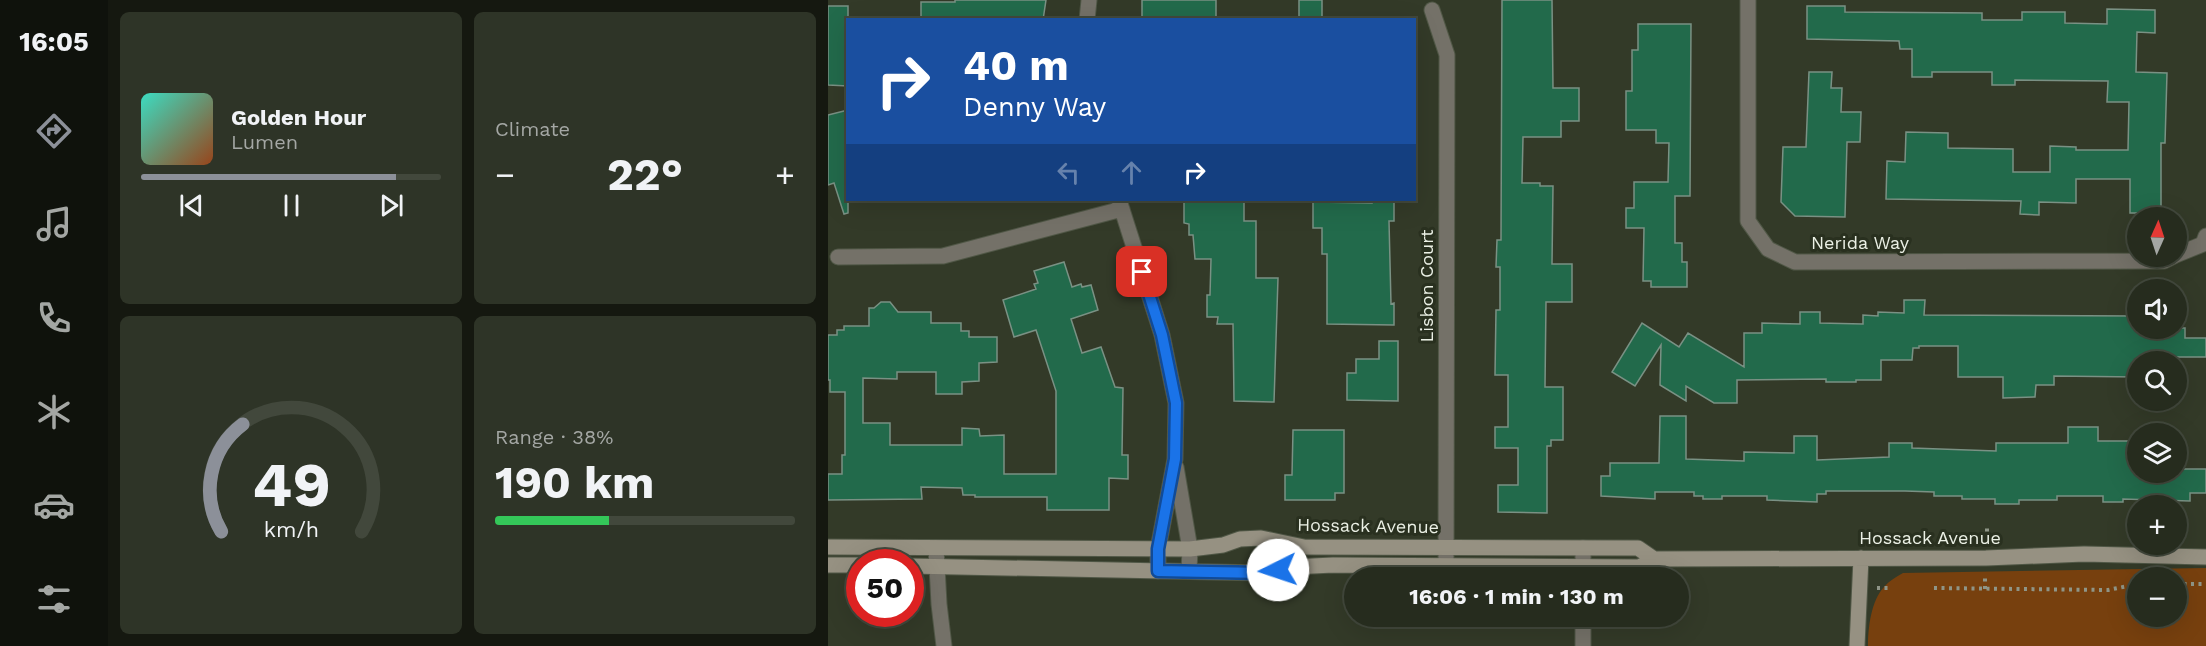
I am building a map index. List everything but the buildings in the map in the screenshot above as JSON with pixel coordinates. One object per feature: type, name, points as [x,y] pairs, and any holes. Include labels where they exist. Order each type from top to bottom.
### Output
[{"type":"main road","name":"Hossack Avenue","points":[[828,547],[1190,549],[1240,539],[1261,538],[1304,547],[1638,548],[1654,559]]},
{"type":"main road","name":"Hossack Avenue","points":[[1639,567],[1654,559],[1986,558],[2084,554],[2206,557]]},
{"type":"main road","points":[[1857,646],[1862,558]]},
{"type":"main road","points":[[828,565],[846,565]]},
{"type":"main road","name":"Hossack Avenue","points":[[924,566],[1263,573],[1293,567],[1334,565],[1485,567]]},
{"type":"street","points":[[1087,18],[1089,0]]},
{"type":"street","name":"Nerida Way","points":[[1748,0],[1748,220],[1768,249],[1795,262],[2127,261]]},
{"type":"street","name":"Lisbon Court","points":[[1432,10],[1447,55],[1446,565]]},
{"type":"street","points":[[838,257],[944,256],[1121,204],[1162,335],[1176,403],[1175,459],[1158,549],[1158,571]]},
{"type":"street","name":"Nerida Way","points":[[2187,251],[2203,244],[2206,236]]},
{"type":"street","points":[[1175,459],[1190,549],[1189,571]]},
{"type":"street","points":[[936,548],[944,646]]},
{"type":"street","points":[[1583,548],[1583,567]]},
{"type":"street","points":[[1583,627],[1583,646]]},
{"type":"path","points":[[2187,584],[2206,584]]},
{"type":"path","points":[[1934,588],[2108,590],[2127,586]]},
{"type":"shaded area","points":[[2187,568],[2206,568],[2206,646],[1868,646],[1873,607],[1880,593],[1893,579],[1903,573],[2127,569],[2127,627],[2187,627]]},
{"type":"route","points":[[1142,272],[1162,335],[1176,403],[1175,459],[1158,549],[1158,571],[1263,573],[1278,570]]}]
